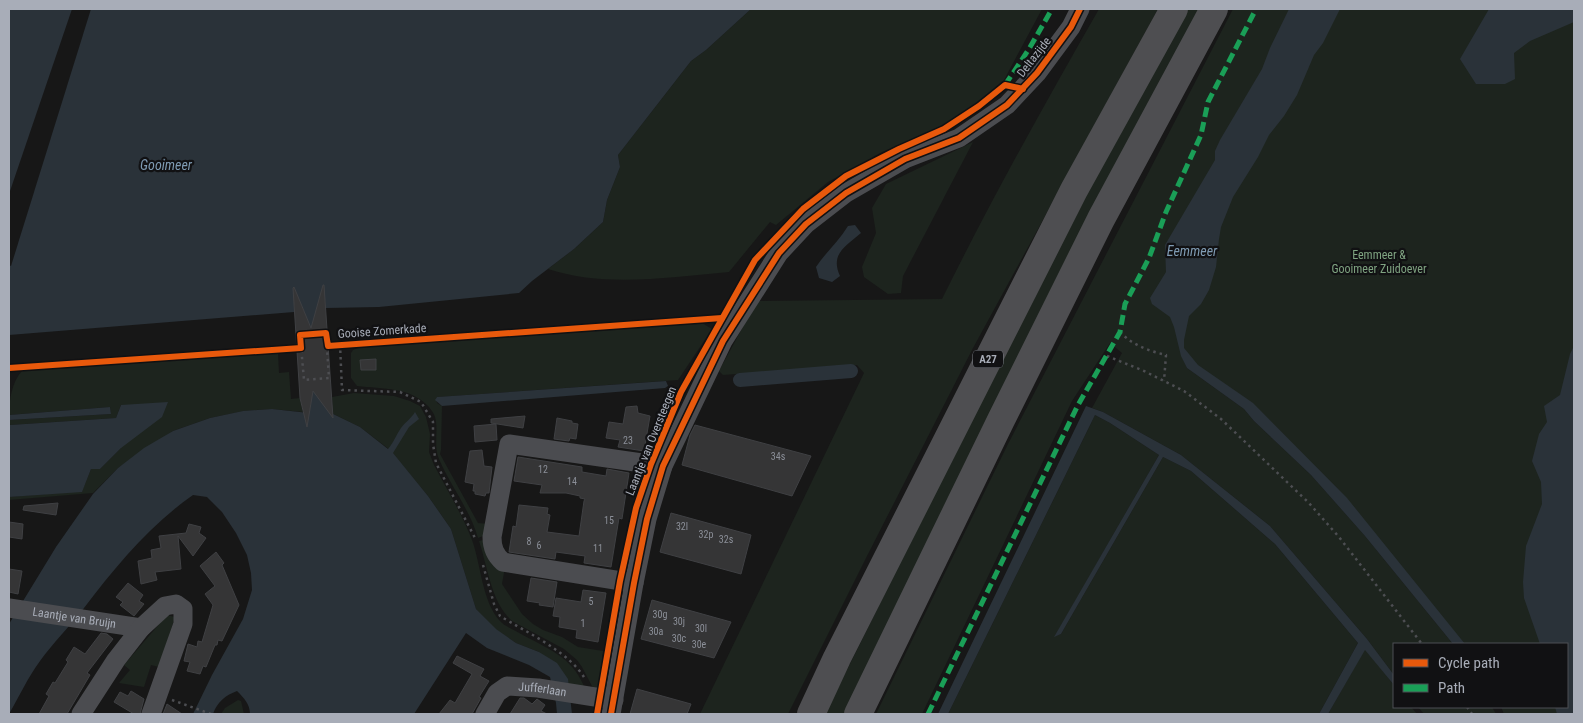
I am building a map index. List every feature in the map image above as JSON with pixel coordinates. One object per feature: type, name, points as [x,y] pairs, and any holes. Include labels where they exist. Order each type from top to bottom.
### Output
[{"type":"highway","name":"A27","points":[[811,714],[1074,190],[1174,9]]},
{"type":"highway","points":[[858,714],[1000,420],[1101,218],[1214,9]]},
{"type":"street","name":"Deltazijde","points":[[613,707],[647,519],[663,466],[723,341],[779,253],[806,224],[846,192],[905,159],[959,138],[1007,106],[1037,74],[1071,27],[1080,9]]},
{"type":"street","points":[[634,583],[503,562],[499,559],[492,546],[492,537],[509,444],[663,466]]},
{"type":"street","name":"Laantje van Bruijn","points":[[81,714],[116,660],[141,628],[165,606],[176,604],[183,609],[183,624],[151,714]]},
{"type":"street","name":"Laantje van Bruijn","points":[[9,608],[141,628]]},
{"type":"street","name":"Jufferlaan","points":[[485,714],[497,693],[507,686],[538,688],[584,695],[613,707]]},
{"type":"path","points":[[1120,332],[1128,340],[1166,355],[1164,381]]},
{"type":"path","points":[[334,345],[342,390],[400,392],[421,402],[433,422],[433,444],[436,464],[474,534],[476,542]]},
{"type":"path","points":[[281,349],[301,348]]},
{"type":"path","points":[[1107,356],[1144,371],[1184,391],[1221,418],[1308,502],[1339,537],[1421,643]]},
{"type":"path","points":[[481,560],[494,604],[500,616],[569,658],[581,671],[586,682],[584,695]]},
{"type":"path","points":[[189,706],[211,714]]},
{"type":"green space","points":[[751,9],[1042,9],[1004,80],[985,97],[952,121],[880,153],[828,182],[776,225],[770,222],[729,272],[638,280],[615,280],[570,275],[548,269],[574,249],[603,222],[607,200],[620,167],[618,155],[691,61],[706,50]]},
{"type":"green space","points":[[1099,9],[1158,9],[973,348],[788,714],[700,714],[864,373],[857,365],[723,375],[719,371],[757,301],[942,299],[979,225]]},
{"type":"green space","points":[[1188,9],[1200,9],[846,714],[825,714],[1073,216]]},
{"type":"green space","name":"Eemmeer & Gooimeer Zuidoever","points":[[1233,9],[1574,9],[1574,714],[1504,714],[1501,708],[1568,708],[1568,643],[1456,643],[1265,418],[1182,357],[1187,368],[1244,409],[1254,421],[1311,475],[1365,536],[1452,643],[1393,643],[1393,674],[1367,639],[1270,526],[1181,455],[1103,412],[1092,408],[1122,353],[1110,343],[1072,401],[922,714],[876,714],[1008,444]]},
{"type":"green space","points":[[973,142],[903,276],[901,293],[888,294],[864,277],[862,267],[876,233],[872,208],[886,184]]},
{"type":"green space","points":[[702,323],[712,329],[678,380],[436,398],[437,403],[442,406],[440,454],[478,523],[490,524],[488,534],[478,538],[470,518],[437,454],[436,422],[434,414],[429,407],[422,400],[405,392],[357,386],[351,378],[351,353],[353,350],[363,346]]},
{"type":"green space","points":[[278,353],[279,373],[289,372],[291,399],[300,398],[303,412],[272,409],[244,411],[210,418],[173,431],[118,468],[93,493],[9,500],[9,497],[82,491],[91,469],[100,469],[121,448],[121,405],[116,418],[10,425],[9,428],[9,420],[111,414],[110,407],[9,415],[12,392],[16,380],[22,371]]},
{"type":"green space","points":[[354,393],[394,396],[420,406],[426,417],[430,434],[429,452],[472,540],[485,592],[493,612],[506,626],[558,654],[572,667],[584,686],[569,686],[539,652],[516,643],[495,629],[476,609],[451,529],[428,496],[390,450],[360,427],[329,412],[333,412],[332,397]]},
{"type":"green space","points":[[1095,415],[1159,455],[1055,636],[1061,634],[1163,457],[1191,471],[1275,544],[1358,643],[1319,714],[948,714]]},
{"type":"green space","points":[[488,539],[505,567],[502,584],[522,614],[543,630],[562,637],[578,647],[603,651],[599,689],[593,688],[577,660],[564,649],[512,621],[505,613],[491,584],[479,541]]},
{"type":"green space","points":[[167,615],[175,617],[159,667],[151,665],[144,687],[119,683],[130,670],[124,665]]},
{"type":"green space","points":[[1365,649],[1393,684],[1393,708],[1412,708],[1417,714],[1328,714]]},
{"type":"green space","points":[[238,700],[241,701],[244,714],[221,714],[225,708]]},
{"type":"green space","points":[[1419,708],[1493,708],[1496,714],[1424,714]]},
{"type":"water","name":"Gooimeer","points":[[9,9],[751,9],[706,50],[691,61],[618,155],[620,167],[607,200],[603,222],[574,249],[519,293],[379,307],[326,308],[325,300],[319,298],[329,412],[360,427],[388,449],[401,428],[415,412],[419,419],[409,427],[393,453],[428,496],[451,529],[476,609],[496,629],[516,643],[539,652],[557,663],[568,679],[572,714],[557,714],[550,677],[529,665],[487,648],[466,633],[414,714],[250,714],[248,704],[237,691],[222,700],[213,714],[193,714],[243,619],[252,590],[247,555],[236,533],[222,512],[207,497],[193,495],[162,519],[108,577],[40,661],[9,714],[9,624],[56,547],[93,494],[118,468],[144,448],[173,431],[210,418],[243,411],[272,409],[309,413],[311,404],[304,311],[299,300],[294,302],[294,312],[9,335]]},
{"type":"water","name":"Eemmeer","points":[[1289,9],[1340,9],[1323,43],[1314,55],[1297,95],[1269,135],[1258,157],[1233,197],[1221,227],[1216,267],[1209,290],[1201,304],[1189,316],[1184,348],[1198,365],[1253,403],[1347,498],[1464,643],[1452,643],[1365,536],[1311,475],[1254,421],[1244,409],[1187,368],[1181,356],[1170,317],[1152,304],[1150,298],[1166,272],[1165,245],[1215,160],[1215,151],[1220,140],[1262,69]]},
{"type":"water","points":[[1489,9],[1574,9],[1574,22],[1530,41],[1514,53],[1515,79],[1505,84],[1476,84],[1460,59]]},
{"type":"water","points":[[855,225],[861,233],[838,256],[837,268],[840,276],[832,282],[819,278],[816,267],[848,226]]},
{"type":"water","points":[[1574,346],[1574,714],[1557,714],[1555,708],[1568,708],[1568,643],[1540,643],[1524,598],[1523,582],[1526,546],[1542,504],[1541,482],[1532,461],[1539,434],[1547,422],[1544,406],[1560,395],[1570,354]]},
{"type":"water","points":[[666,381],[668,386],[665,388],[442,406],[435,400],[437,397]]},
{"type":"water","points":[[168,402],[162,417],[121,448],[100,469],[91,469],[82,492],[9,497],[10,425],[116,418],[121,405]]},
{"type":"water","points":[[1086,406],[1103,412],[1181,455],[1270,526],[1367,639],[1393,674],[1393,684],[1365,650],[1328,714],[1319,714],[1358,643],[1275,544],[1191,471],[1163,457],[1061,634],[1054,637],[1159,455],[1095,415],[948,714],[938,714]]},
{"type":"water","points":[[110,407],[111,414],[9,420],[9,415]]},
{"type":"pier","points":[[72,9],[91,9],[11,266],[9,265],[9,194]]},
{"type":"building","points":[[323,285],[333,418],[313,391],[307,427],[300,398],[293,288],[311,328]]},
{"type":"building","points":[[376,359],[376,370],[361,370],[360,360]]},
{"type":"building","points":[[637,406],[638,413],[650,416],[644,451],[618,447],[620,440],[606,438],[609,422],[623,424],[626,407]]},
{"type":"building","points":[[525,416],[523,428],[491,423],[491,419]]},
{"type":"building","points":[[557,418],[578,424],[576,439],[570,438],[569,441],[554,439]]},
{"type":"building","points":[[496,424],[497,440],[475,442],[474,426]]},
{"type":"building","points":[[695,425],[811,456],[792,496],[682,465],[690,435]]},
{"type":"building","points":[[482,450],[484,466],[492,467],[489,493],[486,493],[485,496],[475,494],[475,491],[473,491],[474,484],[465,482],[470,451]]},
{"type":"building","points":[[518,457],[582,467],[582,472],[606,476],[607,469],[629,473],[622,519],[619,518],[611,567],[584,563],[585,556],[556,552],[555,559],[509,552],[513,526],[516,527],[519,505],[548,508],[547,514],[550,515],[547,532],[579,536],[585,499],[566,493],[540,493],[542,485],[514,481]]},
{"type":"building","points":[[58,503],[56,515],[23,510],[24,506]]},
{"type":"building","points":[[671,513],[751,535],[741,574],[660,552]]},
{"type":"building","points":[[9,522],[23,524],[22,539],[9,537]]},
{"type":"building","points":[[189,524],[201,527],[199,533],[206,538],[193,556],[178,536],[181,569],[155,572],[157,580],[141,584],[138,561],[152,558],[151,550],[161,548],[159,536],[186,533]]},
{"type":"building","points":[[216,552],[224,563],[222,565],[239,605],[222,641],[218,640],[206,667],[203,666],[200,674],[187,671],[190,662],[184,661],[188,644],[197,647],[198,641],[202,642],[213,605],[205,594],[215,586],[200,566]]},
{"type":"building","points":[[9,569],[22,571],[18,594],[9,592]]},
{"type":"building","points":[[531,578],[557,582],[553,607],[527,601]]},
{"type":"building","points":[[128,583],[143,595],[139,601],[144,604],[134,616],[120,605],[123,602],[116,597]]},
{"type":"building","points":[[583,590],[606,593],[598,642],[576,638],[577,630],[559,627],[560,617],[553,616],[556,598],[581,602]]},
{"type":"building","points":[[652,600],[731,622],[714,658],[641,639]]},
{"type":"building","points":[[101,633],[107,634],[113,639],[87,673],[90,675],[67,714],[39,714],[49,696],[46,694],[68,662],[66,660],[74,647],[85,654]]},
{"type":"building","points":[[457,656],[484,669],[480,676],[489,681],[479,697],[481,698],[472,714],[439,714],[450,700],[455,703],[472,674],[453,663]]},
{"type":"building","points":[[637,689],[691,704],[687,714],[630,714]]},
{"type":"building","points":[[131,691],[144,699],[140,714],[134,714],[114,702],[120,692],[128,696]]},
{"type":"building","points":[[520,698],[524,698],[532,704],[537,699],[545,705],[541,711],[547,714],[510,714]]},
{"type":"building","points":[[167,704],[182,714],[163,714]]},
{"type":"waterway","points":[[740,380],[851,371]]},
{"type":"marked path","points":[[1005,85],[1052,9]]},
{"type":"marked path","points":[[928,714],[1078,405],[1120,332],[1125,304],[1149,258],[1166,212],[1201,135],[1208,102],[1256,9]]},
{"type":"cycle path","points":[[611,714],[647,519],[663,466],[723,341],[779,253],[806,224],[846,193],[905,159],[959,138],[1007,105],[1037,73],[1071,27],[1080,9]]},
{"type":"cycle path","name":"Laantje van Oversteegen","points":[[597,714],[620,581],[636,508],[651,464],[681,392],[755,260],[803,209],[846,176],[944,129],[979,106],[1005,85],[1023,89]]},
{"type":"cycle path","name":"Gooise Zomerkade","points":[[9,368],[301,348],[300,335],[326,333],[328,346],[722,318]]}]
